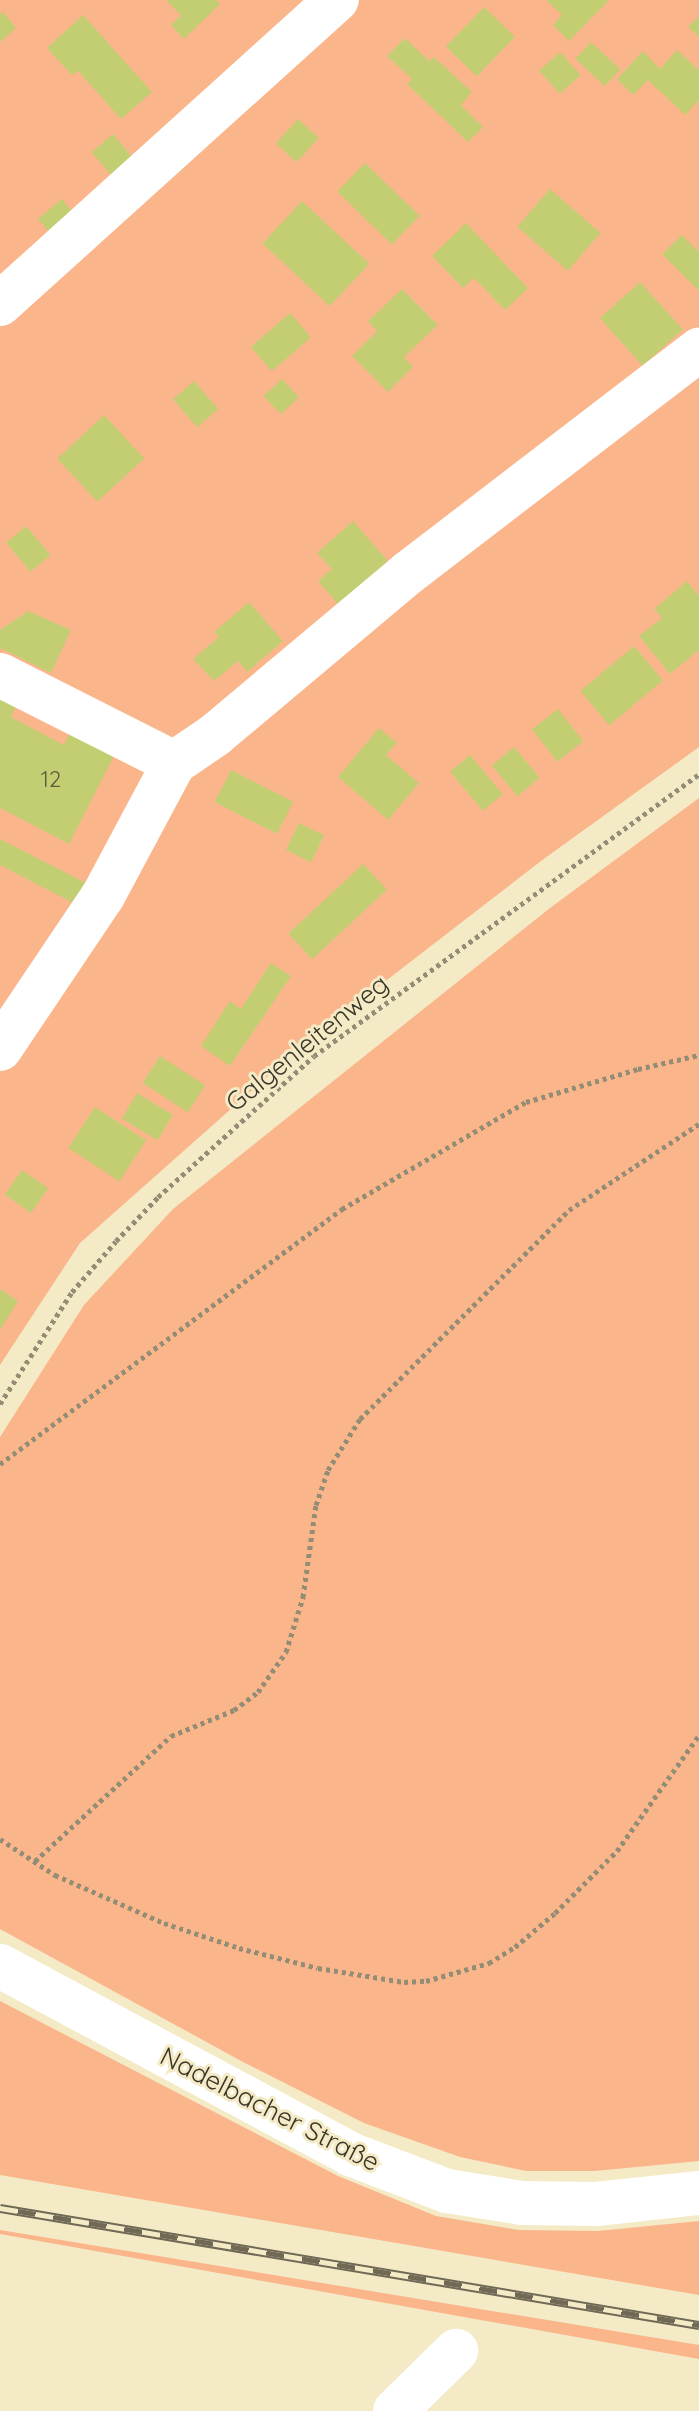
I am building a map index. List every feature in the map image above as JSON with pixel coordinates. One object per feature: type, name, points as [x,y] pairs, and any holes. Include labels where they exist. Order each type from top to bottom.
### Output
[{"type":"street","points":[[0,304],[337,0]]},
{"type":"street","points":[[0,1049],[103,896],[174,763],[215,735],[408,573],[699,350]]},
{"type":"street","points":[[0,675],[174,763]]},
{"type":"street","name":"Nadelbacher Straße","points":[[0,1966],[350,2154],[447,2191],[522,2203],[552,2204],[596,2204],[699,2193]]},
{"type":"street","points":[[395,2411],[456,2351]]},
{"type":"path","name":"Galgenleitenweg","points":[[0,1404],[72,1292],[116,1241],[158,1197],[314,1056],[699,774]]},
{"type":"path","points":[[0,1464],[342,1209],[526,1102],[638,1069],[699,1055]]},
{"type":"path","points":[[35,1861],[171,1736],[234,1710],[258,1692],[286,1652],[303,1597],[316,1505],[328,1470],[360,1419],[569,1210],[699,1124]]},
{"type":"path","points":[[0,1839],[55,1875],[164,1923],[239,1948],[318,1968],[404,1982],[426,1981],[489,1963],[515,1947],[555,1913],[617,1851],[699,1735]]},
{"type":"shaded area","points":[[0,0],[699,0],[699,747],[541,861],[304,1044],[80,1243],[0,1365]]},
{"type":"shaded area","points":[[699,798],[699,2161],[595,2171],[526,2171],[460,2157],[364,2123],[243,2062],[0,1929],[0,1437],[84,1305],[173,1209],[550,908]]},
{"type":"shaded area","points":[[0,2001],[338,2176],[436,2216],[519,2230],[598,2231],[699,2221],[699,2295],[0,2175]]},
{"type":"shaded area","points":[[0,2230],[699,2345],[699,2359],[0,2234]]},
{"type":"building","points":[[166,0],[216,0],[220,4],[184,39],[171,25],[181,15]]},
{"type":"building","points":[[546,0],[609,0],[569,41],[553,25],[562,15]]},
{"type":"building","points":[[484,7],[515,37],[477,76],[446,47]]},
{"type":"building","points":[[3,12],[16,28],[0,42],[0,14]]},
{"type":"building","points":[[83,15],[152,92],[121,119],[78,71],[72,75],[47,48]]},
{"type":"building","points":[[699,16],[699,37],[688,27]]},
{"type":"building","points":[[405,38],[429,61],[434,57],[472,92],[461,105],[483,127],[468,142],[407,84],[412,79],[387,56]]},
{"type":"building","points":[[591,42],[620,69],[605,86],[575,59]]},
{"type":"building","points":[[677,50],[699,70],[699,100],[685,115],[648,80],[633,95],[617,79],[643,51],[660,69]]},
{"type":"building","points":[[560,52],[581,75],[560,94],[539,71]]},
{"type":"building","points":[[298,119],[319,138],[297,162],[276,144]]},
{"type":"building","points":[[113,134],[135,160],[113,178],[92,152]]},
{"type":"building","points":[[365,163],[420,216],[392,245],[337,192]]},
{"type":"building","points":[[550,189],[601,233],[568,271],[517,227]]},
{"type":"building","points":[[62,199],[74,214],[50,233],[38,219]]},
{"type":"building","points":[[302,201],[369,264],[330,306],[262,243]]},
{"type":"building","points":[[466,223],[528,288],[505,310],[474,278],[463,288],[432,256]]},
{"type":"building","points":[[682,235],[699,252],[699,291],[662,254]]},
{"type":"building","points":[[640,282],[683,330],[643,366],[600,318]]},
{"type":"building","points":[[402,289],[438,325],[404,357],[413,367],[388,392],[352,356],[377,331],[368,321]]},
{"type":"building","points":[[290,313],[311,337],[272,371],[251,347]]},
{"type":"building","points":[[282,379],[299,397],[281,414],[264,396]]},
{"type":"building","points":[[194,381],[218,409],[197,427],[173,399]]},
{"type":"building","points":[[104,415],[144,458],[97,502],[57,459]]},
{"type":"building","points":[[353,521],[388,561],[338,604],[318,581],[332,569],[317,553]]},
{"type":"building","points":[[26,526],[50,555],[31,572],[6,543]]},
{"type":"building","points":[[687,581],[699,596],[699,650],[670,674],[639,636],[662,618],[654,609]]},
{"type":"building","points":[[249,602],[283,641],[247,672],[238,661],[214,681],[193,659],[219,637],[214,632]]},
{"type":"building","points":[[28,611],[71,630],[51,673],[0,648],[0,630]]},
{"type":"building","points":[[634,646],[663,680],[609,725],[580,691]]},
{"type":"building","points":[[0,695],[17,704],[11,717],[64,745],[71,729],[116,752],[69,844],[0,808]]},
{"type":"building","points":[[558,709],[583,741],[557,762],[532,729]]},
{"type":"building","points":[[379,728],[397,743],[386,755],[419,783],[388,820],[338,777]]},
{"type":"building","points":[[514,747],[540,778],[517,796],[492,766]]},
{"type":"building","points":[[470,755],[503,794],[483,811],[450,772]]},
{"type":"building","points":[[231,770],[293,802],[277,834],[215,802]]},
{"type":"building","points":[[299,823],[324,835],[311,862],[286,850]]},
{"type":"building","points":[[0,839],[86,883],[75,904],[0,865]]},
{"type":"building","points":[[363,864],[387,890],[312,959],[288,934]]},
{"type":"building","points":[[271,963],[291,976],[230,1066],[201,1046],[230,1001],[241,1009]]},
{"type":"building","points":[[160,1056],[205,1085],[188,1112],[143,1083]]},
{"type":"building","points":[[137,1093],[173,1115],[158,1140],[122,1119]]},
{"type":"building","points":[[95,1107],[146,1140],[119,1181],[68,1148]]},
{"type":"building","points":[[22,1170],[48,1188],[31,1213],[5,1195]]},
{"type":"building","points":[[0,1289],[18,1301],[0,1330]]},
{"type":"railway","points":[[0,2208],[699,2325]]}]
